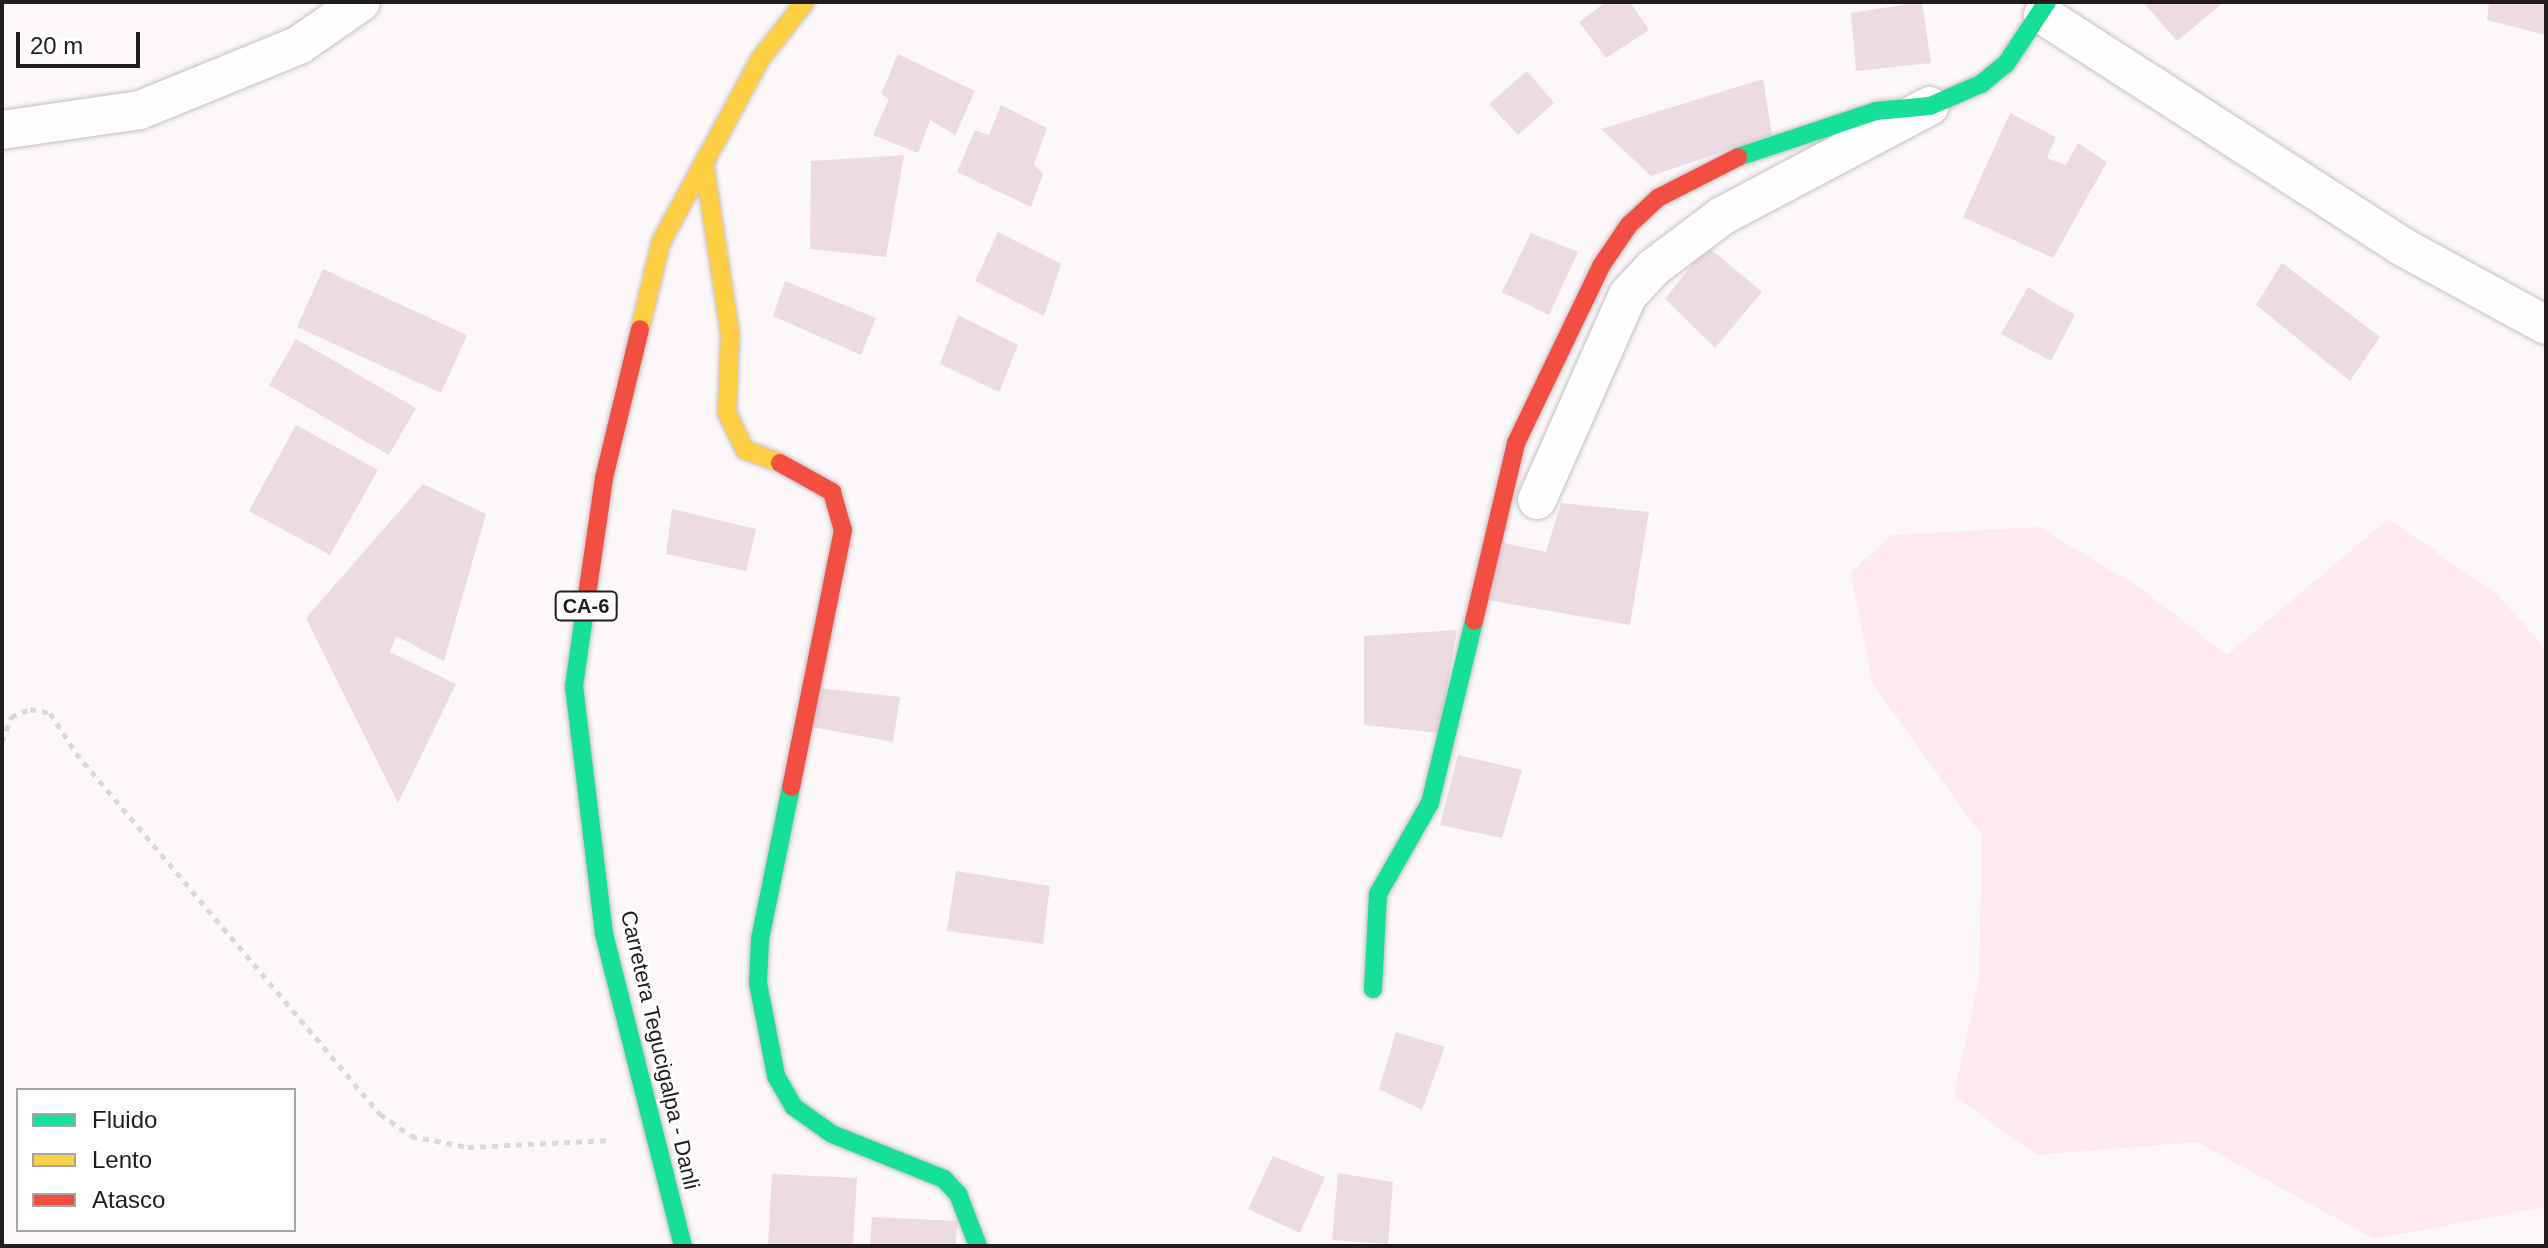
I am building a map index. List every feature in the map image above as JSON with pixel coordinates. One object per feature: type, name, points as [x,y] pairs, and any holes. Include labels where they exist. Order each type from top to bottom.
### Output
[{"type":"main road","name":"Carretera Tegucigalpa - Danli","points":[[683,1246],[653,1138],[604,934],[574,686],[604,478],[661,242],[761,58],[805,2]]},
{"type":"main road","points":[[1373,989],[1378,894],[1430,803],[1516,443],[1601,266],[1629,225],[1658,198],[1699,173],[1876,111],[1930,106],[1994,74],[2045,8]]},
{"type":"main road","points":[[704,162],[730,334],[727,413],[734,436],[745,450],[784,464],[832,492],[843,530],[760,939],[758,983],[766,1037],[776,1076],[794,1107],[832,1134],[944,1179],[958,1194],[978,1246]]},
{"type":"street","points":[[2,130],[140,110],[299,45],[361,2]]},
{"type":"street","points":[[2045,8],[2401,246],[2546,325]]},
{"type":"street","points":[[1537,500],[1628,295],[1653,268],[1722,216],[1930,106]]},
{"type":"path","points":[[2,742],[11,717],[30,709],[50,713],[76,753],[380,1114],[411,1136],[468,1147],[653,1138]]},
{"type":"shaded area","points":[[2388,519],[2497,594],[2546,650],[2546,1207],[2374,1239],[2197,1142],[2037,1155],[1954,1096],[1979,976],[1982,836],[1872,683],[1851,573],[1891,535],[2039,527],[2140,588],[2227,655]]},
{"type":"building","points":[[1606,2],[1630,2],[1649,30],[1606,58],[1579,22]]},
{"type":"building","points":[[1922,2],[1931,63],[1856,71],[1851,13]]},
{"type":"building","points":[[2143,2],[2224,2],[2177,41]]},
{"type":"building","points":[[2489,2],[2546,2],[2546,35],[2487,20]]},
{"type":"building","points":[[898,54],[975,91],[955,135],[930,120],[918,153],[873,135],[889,99],[881,94]]},
{"type":"building","points":[[1527,71],[1554,103],[1518,135],[1489,104]]},
{"type":"building","points":[[1763,79],[1772,135],[1651,176],[1601,129]]},
{"type":"building","points":[[1001,105],[1047,128],[1034,164],[1043,174],[1031,207],[957,172],[975,130],[989,135]]},
{"type":"building","points":[[2010,113],[2056,137],[2047,158],[2066,165],[2078,143],[2107,162],[2053,258],[1963,217]]},
{"type":"building","points":[[904,155],[886,257],[810,249],[811,161]]},
{"type":"building","points":[[998,232],[1061,264],[1044,316],[975,281]]},
{"type":"building","points":[[1531,233],[1578,252],[1549,315],[1502,292]]},
{"type":"building","points":[[1707,246],[1762,292],[1715,348],[1665,299]]},
{"type":"building","points":[[2282,263],[2380,337],[2350,381],[2256,305]]},
{"type":"building","points":[[323,269],[467,335],[441,393],[297,327]]},
{"type":"building","points":[[785,281],[876,318],[861,355],[773,316]]},
{"type":"building","points":[[2028,287],[2075,315],[2051,361],[2001,334]]},
{"type":"building","points":[[958,315],[1018,345],[999,392],[940,364]]},
{"type":"building","points":[[296,339],[416,408],[389,455],[269,385]]},
{"type":"building","points":[[296,425],[378,470],[330,555],[249,511]]},
{"type":"building","points":[[423,484],[486,514],[444,661],[396,636],[390,652],[456,684],[398,803],[306,618]]},
{"type":"building","points":[[1561,503],[1649,512],[1630,625],[1481,599],[1495,541],[1546,552]]},
{"type":"building","points":[[672,509],[756,529],[746,571],[666,554]]},
{"type":"building","points":[[1457,630],[1439,733],[1364,725],[1364,636]]},
{"type":"building","points":[[819,688],[900,697],[893,742],[812,727]]},
{"type":"building","points":[[1458,755],[1522,770],[1502,838],[1440,825]]},
{"type":"building","points":[[956,871],[1050,886],[1043,944],[947,931]]},
{"type":"building","points":[[1396,1032],[1445,1047],[1422,1110],[1379,1089]]},
{"type":"building","points":[[1273,1156],[1325,1177],[1300,1233],[1248,1209]]},
{"type":"building","points":[[1338,1173],[1393,1182],[1388,1244],[1332,1240]]},
{"type":"building","points":[[772,1174],[857,1178],[853,1246],[768,1246]]},
{"type":"building","points":[[872,1217],[957,1221],[956,1246],[870,1246]]},
{"type":"traffic: fast","points":[[1738,157],[1876,111],[1930,106],[1981,84],[2006,64],[2047,2]]},
{"type":"traffic: fast","points":[[586,602],[574,686],[604,934],[683,1246]]},
{"type":"traffic: fast","points":[[1373,989],[1378,894],[1430,803],[1474,621]]},
{"type":"traffic: fast","points":[[791,787],[760,939],[758,983],[776,1076],[794,1107],[832,1134],[944,1179],[958,1194],[978,1246]]},
{"type":"traffic: slow","points":[[640,329],[661,242],[761,58],[805,2]]},
{"type":"traffic: slow","points":[[704,162],[730,334],[727,413],[745,450],[780,463]]},
{"type":"traffic: jam","points":[[1474,621],[1516,443],[1601,266],[1629,225],[1658,198],[1738,157]]},
{"type":"traffic: jam","points":[[586,602],[604,478],[640,329]]},
{"type":"traffic: jam","points":[[780,463],[832,492],[843,530],[791,787]]}]
